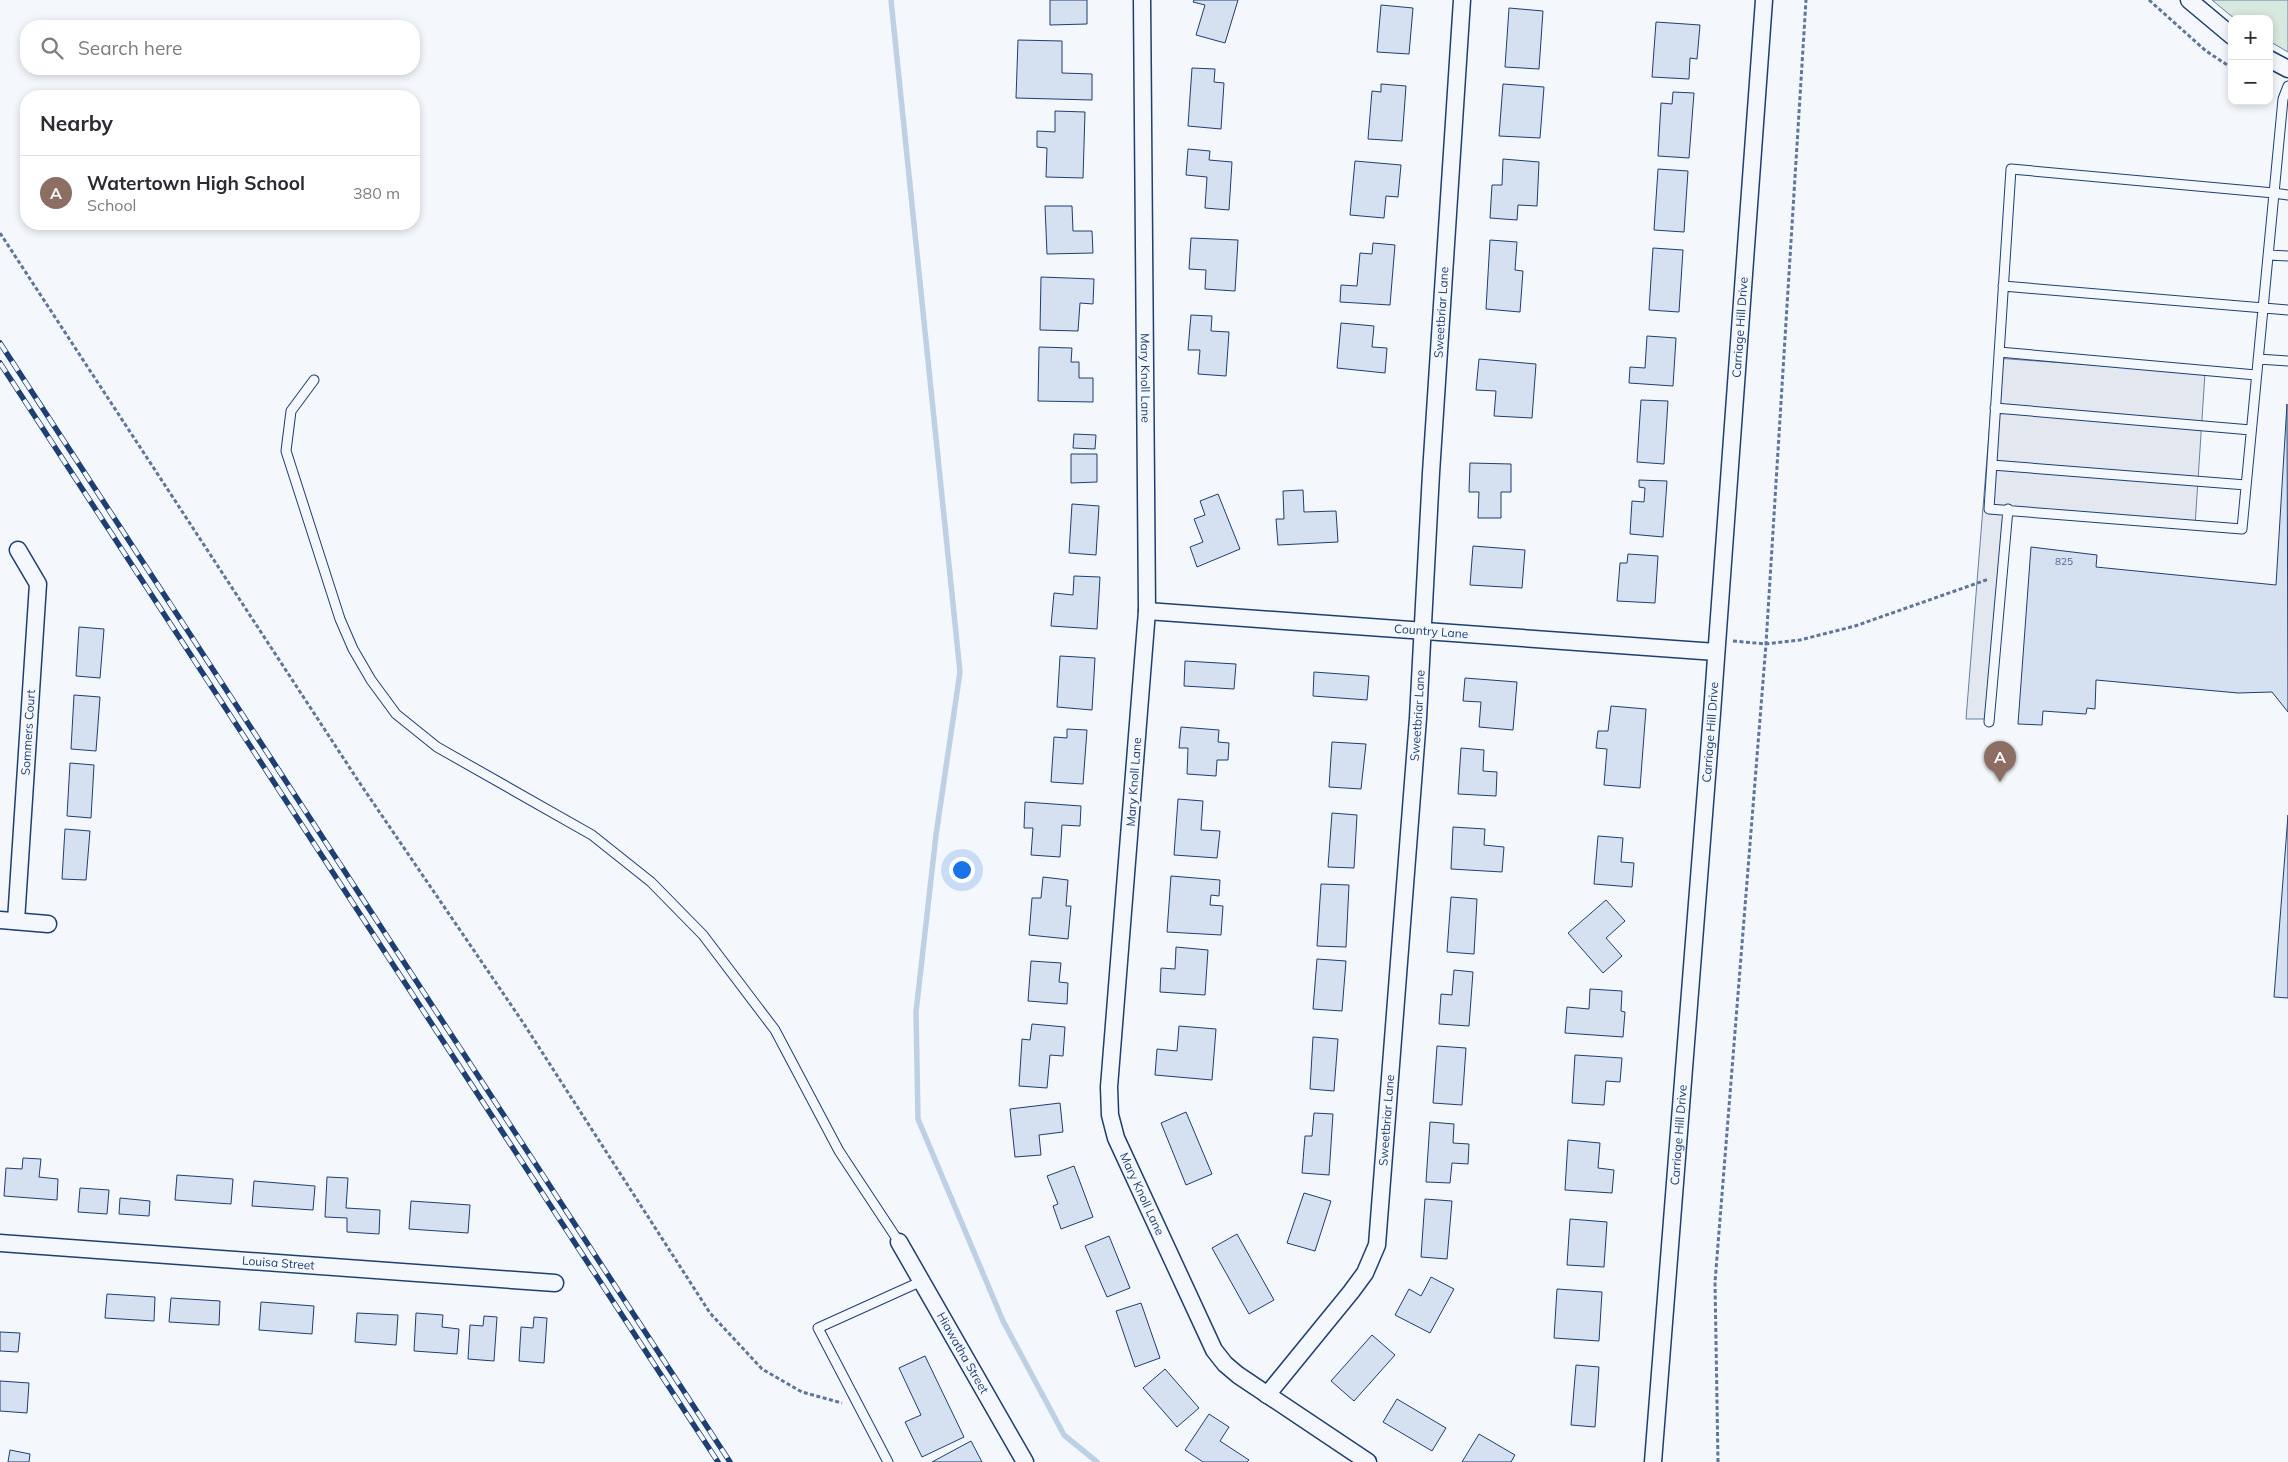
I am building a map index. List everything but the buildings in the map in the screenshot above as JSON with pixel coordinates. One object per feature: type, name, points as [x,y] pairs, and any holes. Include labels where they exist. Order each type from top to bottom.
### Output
[{"type":"street","name":"Mary Knoll Lane","points":[[1142,0],[1147,611],[1109,1087],[1110,1115],[1120,1146],[1214,1350],[1225,1364],[1238,1375],[1368,1462]]},
{"type":"street","name":"Sweetbriar Lane","points":[[1267,1395],[1351,1292],[1365,1272],[1377,1245],[1424,630],[1431,473],[1462,0]]},
{"type":"street","name":"Carriage Hill Drive","points":[[1653,1462],[1717,646],[1764,0]]},
{"type":"street","points":[[2190,0],[2228,33]]},
{"type":"street","points":[[2271,60],[2288,69]]},
{"type":"street","name":"Sommers Court","points":[[8,920],[38,584],[18,550]]},
{"type":"street","name":"Country Lane","points":[[1147,611],[1424,630],[1717,646]]},
{"type":"street","points":[[8,920],[48,924]]},
{"type":"street","name":"Hiawatha Street","points":[[899,1242],[1025,1462]]},
{"type":"street","name":"Louisa Street","points":[[0,1243],[555,1283]]},
{"type":"lane","points":[[2288,86],[2283,99],[2274,193],[2268,255],[2263,308],[2256,375],[2242,528],[1989,509],[2011,169],[2274,193],[2288,194]]},
{"type":"lane","points":[[2268,255],[2288,256]]},
{"type":"lane","points":[[2002,286],[2288,310]]},
{"type":"lane","points":[[1999,352],[2256,375]]},
{"type":"lane","points":[[2258,359],[2288,362]]},
{"type":"lane","points":[[314,380],[291,411],[286,451],[340,619],[353,649],[371,680],[396,714],[437,747],[592,835],[651,882],[703,935],[775,1030],[839,1151],[899,1242]]},
{"type":"lane","points":[[1995,408],[2251,430]]},
{"type":"lane","points":[[1992,465],[2246,485]]},
{"type":"lane","points":[[1989,722],[2008,509]]},
{"type":"lane","points":[[888,1462],[818,1328],[922,1281]]},
{"type":"path","points":[[1718,1462],[1715,1282],[1766,644],[1806,0]]},
{"type":"path","points":[[2149,0],[2206,50],[2228,65]]},
{"type":"path","points":[[0,234],[359,782],[522,1021],[710,1313],[762,1369],[802,1392],[860,1408]]},
{"type":"path","points":[[1717,646],[1766,644],[1800,640],[1855,626],[2002,574]]},
{"type":"shaded area","points":[[2212,0],[2288,0],[2288,52],[2273,43],[2273,15],[2230,15]]},
{"type":"shaded area","points":[[1995,358],[2205,373],[2195,526],[2004,512],[1988,719],[1966,719]]},
{"type":"waterway","points":[[891,0],[960,672],[936,835],[916,1012],[918,1119],[1003,1321],[1064,1435],[1097,1462]]},
{"type":"railway","points":[[0,343],[730,1462]]},
{"type":"railway","points":[[0,363],[718,1462]]},
{"type":"place","name":"Watertown High School","points":[[2000,782]]}]
